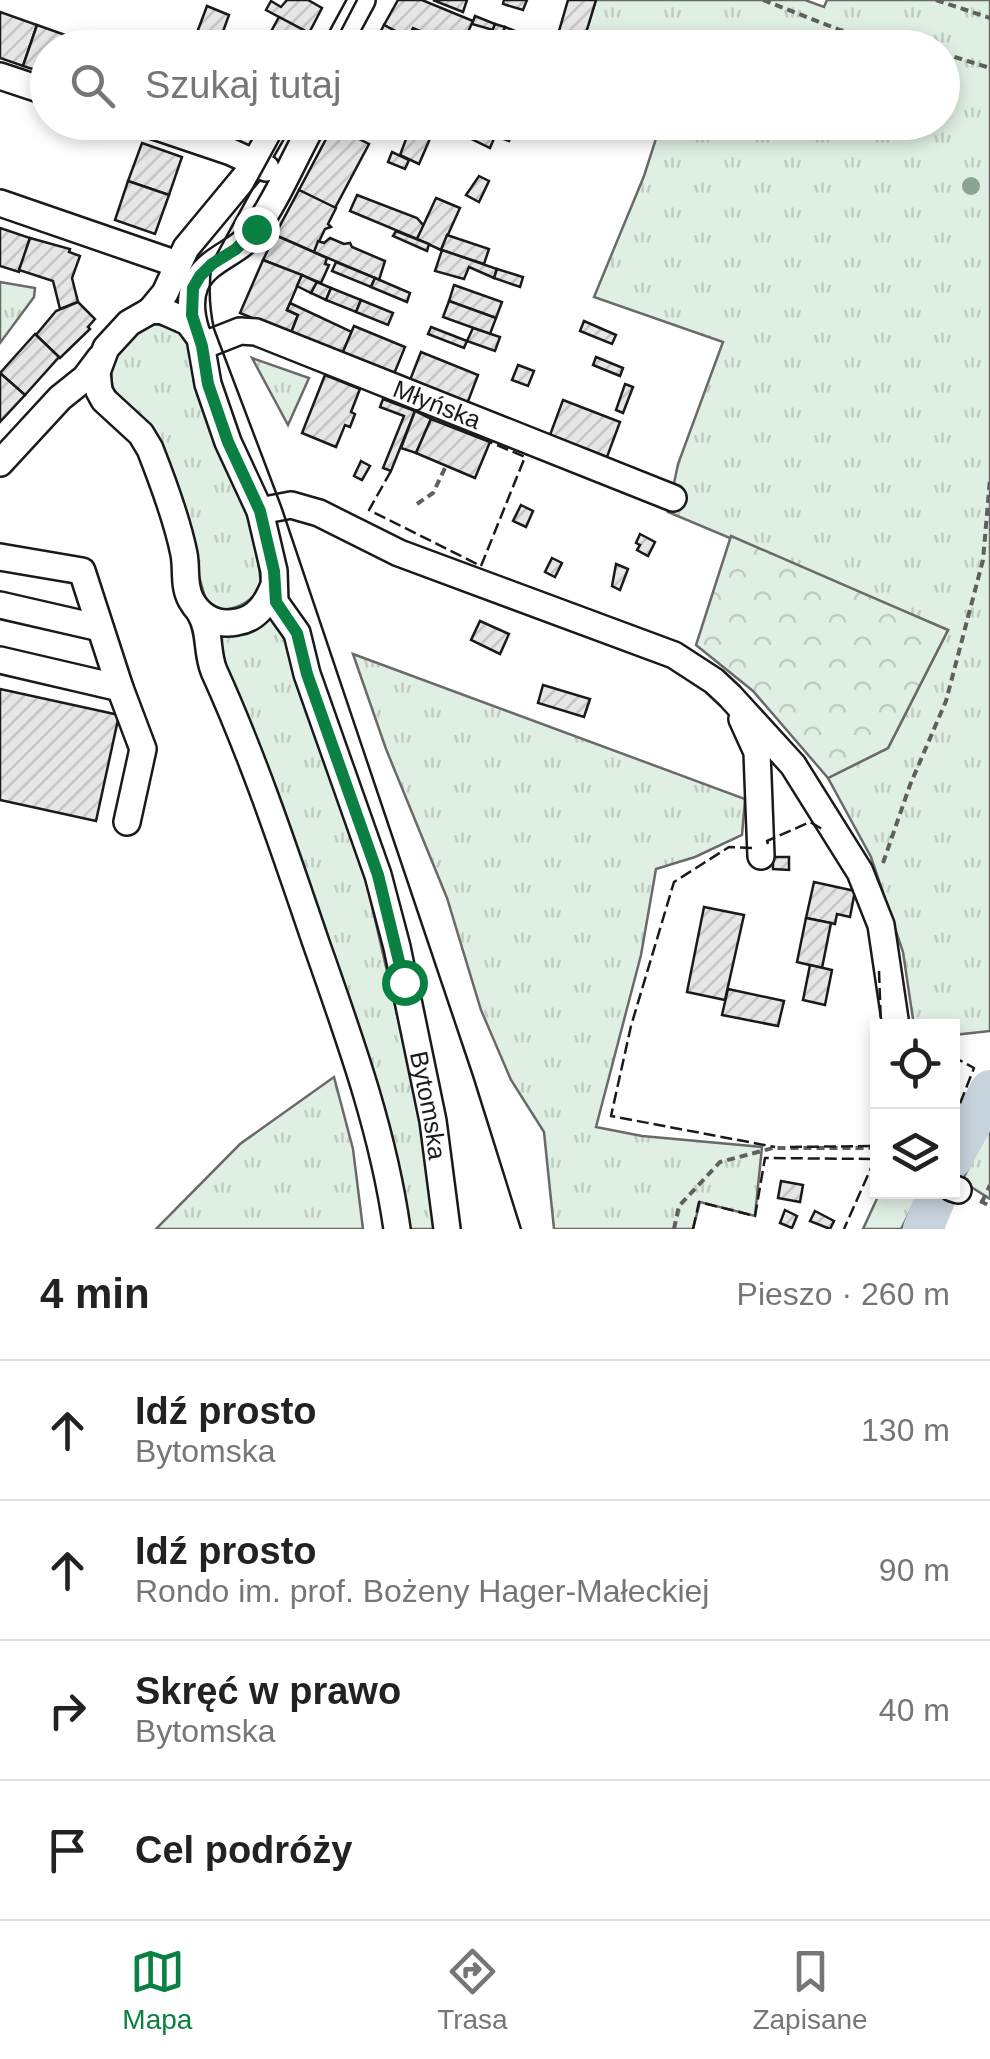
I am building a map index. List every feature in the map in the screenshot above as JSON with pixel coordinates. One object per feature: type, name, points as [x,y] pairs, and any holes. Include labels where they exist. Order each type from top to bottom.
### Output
[{"type":"street","points":[[346,30],[362,0]]},
{"type":"street","points":[[0,76],[30,86]]},
{"type":"street","points":[[193,140],[255,162],[284,178]]},
{"type":"street","points":[[0,464],[85,378],[129,322],[150,311],[165,293],[177,264],[268,140]]},
{"type":"street","points":[[199,338],[191,302],[200,276],[247,240],[304,140]]},
{"type":"street","points":[[0,203],[177,264]]},
{"type":"street","points":[[150,311],[171,312],[199,338]]},
{"type":"street","name":"Młyńska","points":[[199,338],[256,332],[673,498]]},
{"type":"street","name":"Bytomska","points":[[199,338],[206,375],[228,442],[260,511],[276,602],[297,633],[307,674],[378,875],[433,1121],[447,1229]]},
{"type":"street","points":[[100,358],[99,391],[113,408]]},
{"type":"street","points":[[49,412],[69,402],[85,400],[113,408]]},
{"type":"street","name":"Bytomska","points":[[113,408],[150,448],[184,555],[188,593],[208,632],[212,667],[228,699],[285,853],[361,1074],[385,1156],[397,1229]]},
{"type":"street","points":[[260,511],[290,505],[319,513],[399,552],[674,655],[714,680],[793,766],[860,872],[872,898],[889,961],[895,1019]]},
{"type":"street","points":[[0,557],[82,571],[144,749],[128,822]]},
{"type":"street","points":[[200,613],[221,624],[245,620],[263,606],[274,586]]},
{"type":"street","points":[[0,605],[100,628]]},
{"type":"street","points":[[0,660],[120,688]]},
{"type":"street","points":[[730,696],[758,752],[761,856]]},
{"type":"path","points":[[763,0],[840,30]]},
{"type":"path","points":[[936,0],[990,18]]},
{"type":"path","points":[[960,59],[990,68]]},
{"type":"path","points":[[418,504],[434,493],[446,466]]},
{"type":"path","points":[[872,898],[910,786],[946,702],[982,560],[990,480]]},
{"type":"path","points":[[674,1229],[679,1206],[720,1162],[773,1148],[870,1148]]},
{"type":"path","points":[[982,1202],[990,1185]]},
{"type":"green space","points":[[596,0],[805,0],[824,7],[827,0],[990,0],[990,1031],[960,1034],[960,1019],[913,1019],[903,952],[871,857],[828,778],[888,748],[948,630],[668,512],[678,464],[723,342],[594,297],[656,140],[960,140],[960,30],[587,30]]},
{"type":"green space","points":[[0,282],[35,288],[34,297],[0,343]]},
{"type":"green space","points":[[156,324],[178,330],[188,345],[256,537],[261,586],[244,604],[233,608],[220,610],[206,600],[166,467],[113,388],[113,367],[122,348],[137,333]]},
{"type":"green space","points":[[252,358],[309,378],[288,425]]},
{"type":"green space","points":[[731,536],[948,630],[888,748],[828,778],[753,691],[696,645]]},
{"type":"green space","points":[[271,614],[294,652],[295,678],[366,880],[412,1080],[436,1229],[409,1229],[382,1100],[239,695],[224,673],[219,632],[247,633]]},
{"type":"green space","points":[[353,654],[745,799],[742,835],[695,857],[656,869],[641,955],[596,1127],[642,1136],[762,1147],[755,1216],[700,1202],[693,1229],[554,1229],[544,1132],[511,1080],[481,1010],[447,898],[386,749]]},
{"type":"green space","points":[[334,1077],[353,1149],[363,1229],[156,1229],[240,1144]]},
{"type":"green space","points":[[990,1125],[990,1199],[962,1181]]},
{"type":"green space","points":[[877,1199],[916,1199],[901,1229],[863,1229]]},
{"type":"building","points":[[287,0],[308,0],[322,8],[311,30],[303,30],[266,10],[271,1],[281,7]]},
{"type":"building","points":[[398,0],[422,0],[473,21],[469,30],[393,30],[384,25]]},
{"type":"building","points":[[433,0],[467,0],[463,12]]},
{"type":"building","points":[[504,0],[527,0],[523,10],[503,4]]},
{"type":"building","points":[[568,0],[596,0],[587,30],[559,30]]},
{"type":"building","points":[[207,6],[229,15],[224,30],[198,30]]},
{"type":"building","points":[[0,12],[37,25],[35,30],[30,30],[23,66],[0,58]]},
{"type":"building","points":[[475,16],[495,24],[493,30],[472,24]]},
{"type":"building","points":[[279,17],[303,30],[272,30]]},
{"type":"building","points":[[30,46],[30,68],[23,66]]},
{"type":"building","points":[[326,140],[361,140],[369,144],[335,208],[299,190]]},
{"type":"building","points":[[406,140],[429,140],[419,164],[400,155]]},
{"type":"building","points":[[474,140],[493,140],[490,148]]},
{"type":"building","points":[[142,143],[182,157],[169,195],[128,181]]},
{"type":"building","points":[[392,152],[409,160],[405,169],[388,162]]},
{"type":"building","points":[[479,176],[489,181],[479,202],[466,195]]},
{"type":"building","points":[[128,181],[169,195],[155,234],[115,220]]},
{"type":"building","points":[[299,190],[336,208],[328,224],[331,227],[325,229],[314,252],[275,235]]},
{"type":"building","points":[[357,195],[417,218],[424,226],[417,239],[350,211]]},
{"type":"building","points":[[436,198],[460,208],[441,250],[417,239]]},
{"type":"building","points":[[0,228],[30,238],[19,272],[0,266]]},
{"type":"building","points":[[396,231],[429,244],[427,251],[393,236]]},
{"type":"building","points":[[275,235],[327,258],[325,264],[329,265],[321,283],[263,260]]},
{"type":"building","points":[[447,235],[489,249],[484,264],[441,250]]},
{"type":"building","points":[[30,238],[70,249],[69,252],[80,256],[72,278],[78,302],[60,309],[53,281],[19,270]]},
{"type":"building","points":[[330,238],[350,243],[385,261],[379,280],[314,252],[318,241],[324,243]]},
{"type":"building","points":[[442,250],[497,269],[494,278],[469,267],[464,279],[435,271]]},
{"type":"building","points":[[263,260],[302,275],[287,310],[298,315],[291,333],[240,313]]},
{"type":"building","points":[[336,262],[375,278],[371,287],[332,271]]},
{"type":"building","points":[[497,269],[523,277],[520,287],[494,278]]},
{"type":"building","points":[[302,275],[317,282],[311,293],[297,286]]},
{"type":"building","points":[[375,278],[410,293],[407,302],[371,287]]},
{"type":"building","points":[[317,282],[331,288],[326,300],[311,293]]},
{"type":"building","points":[[454,285],[502,302],[496,318],[449,301]]},
{"type":"building","points":[[331,288],[361,300],[356,312],[326,300]]},
{"type":"building","points":[[361,300],[393,313],[388,325],[356,312]]},
{"type":"building","points":[[449,301],[496,318],[490,334],[443,317]]},
{"type":"building","points":[[78,302],[95,319],[60,358],[36,335],[56,311]]},
{"type":"building","points":[[290,303],[352,332],[342,354],[291,333],[298,315],[287,310]]},
{"type":"building","points":[[584,321],[616,335],[612,344],[580,331]]},
{"type":"building","points":[[354,326],[405,347],[394,374],[342,354]]},
{"type":"building","points":[[431,327],[467,341],[464,348],[428,334]]},
{"type":"building","points":[[473,328],[500,337],[495,351],[467,341]]},
{"type":"building","points":[[35,334],[59,357],[25,395],[0,373]]},
{"type":"building","points":[[421,352],[478,375],[467,404],[410,380]]},
{"type":"building","points":[[596,357],[623,368],[620,376],[593,365]]},
{"type":"building","points":[[518,365],[534,371],[528,386],[512,380]]},
{"type":"building","points":[[0,373],[25,395],[0,422]]},
{"type":"building","points":[[325,375],[360,389],[350,427],[345,425],[336,447],[302,433]]},
{"type":"building","points":[[625,384],[633,387],[623,413],[616,410]]},
{"type":"building","points":[[383,399],[415,411],[391,471],[383,468],[404,416],[380,407]]},
{"type":"building","points":[[563,400],[620,422],[607,457],[550,435]]},
{"type":"building","points":[[415,411],[431,419],[416,453],[401,448]]},
{"type":"building","points":[[431,419],[490,442],[475,478],[416,453]]},
{"type":"building","points":[[361,461],[370,466],[362,480],[354,476]]},
{"type":"building","points":[[521,505],[533,511],[526,527],[513,521]]},
{"type":"building","points":[[640,534],[655,542],[648,556],[637,550]]},
{"type":"building","points":[[552,558],[562,563],[555,577],[545,572]]},
{"type":"building","points":[[616,564],[628,569],[620,590],[612,586]]},
{"type":"building","points":[[480,621],[509,634],[500,654],[471,640]]},
{"type":"building","points":[[543,685],[590,699],[584,717],[538,703]]},
{"type":"building","points":[[0,689],[119,715],[96,821],[0,800]]},
{"type":"building","points":[[773,857],[789,857],[789,870],[773,869]]},
{"type":"building","points":[[814,882],[855,891],[850,917],[837,914],[835,924],[806,918]]},
{"type":"building","points":[[704,907],[744,915],[725,1000],[687,992]]},
{"type":"building","points":[[806,918],[831,923],[822,968],[797,962]]},
{"type":"building","points":[[810,965],[832,970],[825,1005],[803,1000]]},
{"type":"building","points":[[728,989],[784,1001],[778,1026],[722,1015]]},
{"type":"building","points":[[781,1181],[803,1185],[800,1202],[778,1198]]},
{"type":"building","points":[[785,1210],[797,1216],[792,1228],[780,1223]]},
{"type":"building","points":[[815,1211],[834,1221],[830,1229],[810,1221]]},
{"type":"waterway","points":[[960,1144],[990,1090]]},
{"type":"waterway","points":[[923,1229],[935,1199]]},
{"type":"tram line","points":[[341,30],[357,0]]},
{"type":"tram line","points":[[279,140],[212,263],[214,329],[281,506],[521,1229]]},
{"type":"fence","points":[[391,471],[369,510],[481,566],[525,457],[490,442]]},
{"type":"fence","points":[[768,844],[767,841],[810,822],[822,829]]},
{"type":"fence","points":[[752,848],[729,847],[674,882],[631,1026],[611,1116],[775,1147]]},
{"type":"fence","points":[[879,971],[881,1019]]},
{"type":"fence","points":[[960,1060],[974,1068],[960,1103]]},
{"type":"fence","points":[[790,1147],[870,1146]]},
{"type":"fence","points":[[693,1229],[699,1202],[755,1216],[765,1158],[875,1159],[844,1229]]},
{"type":"route","points":[[256,229],[200,276],[193,288],[192,315],[208,384],[228,442],[260,511],[274,571],[274,597],[297,633],[307,674],[378,875],[404,982]]}]
